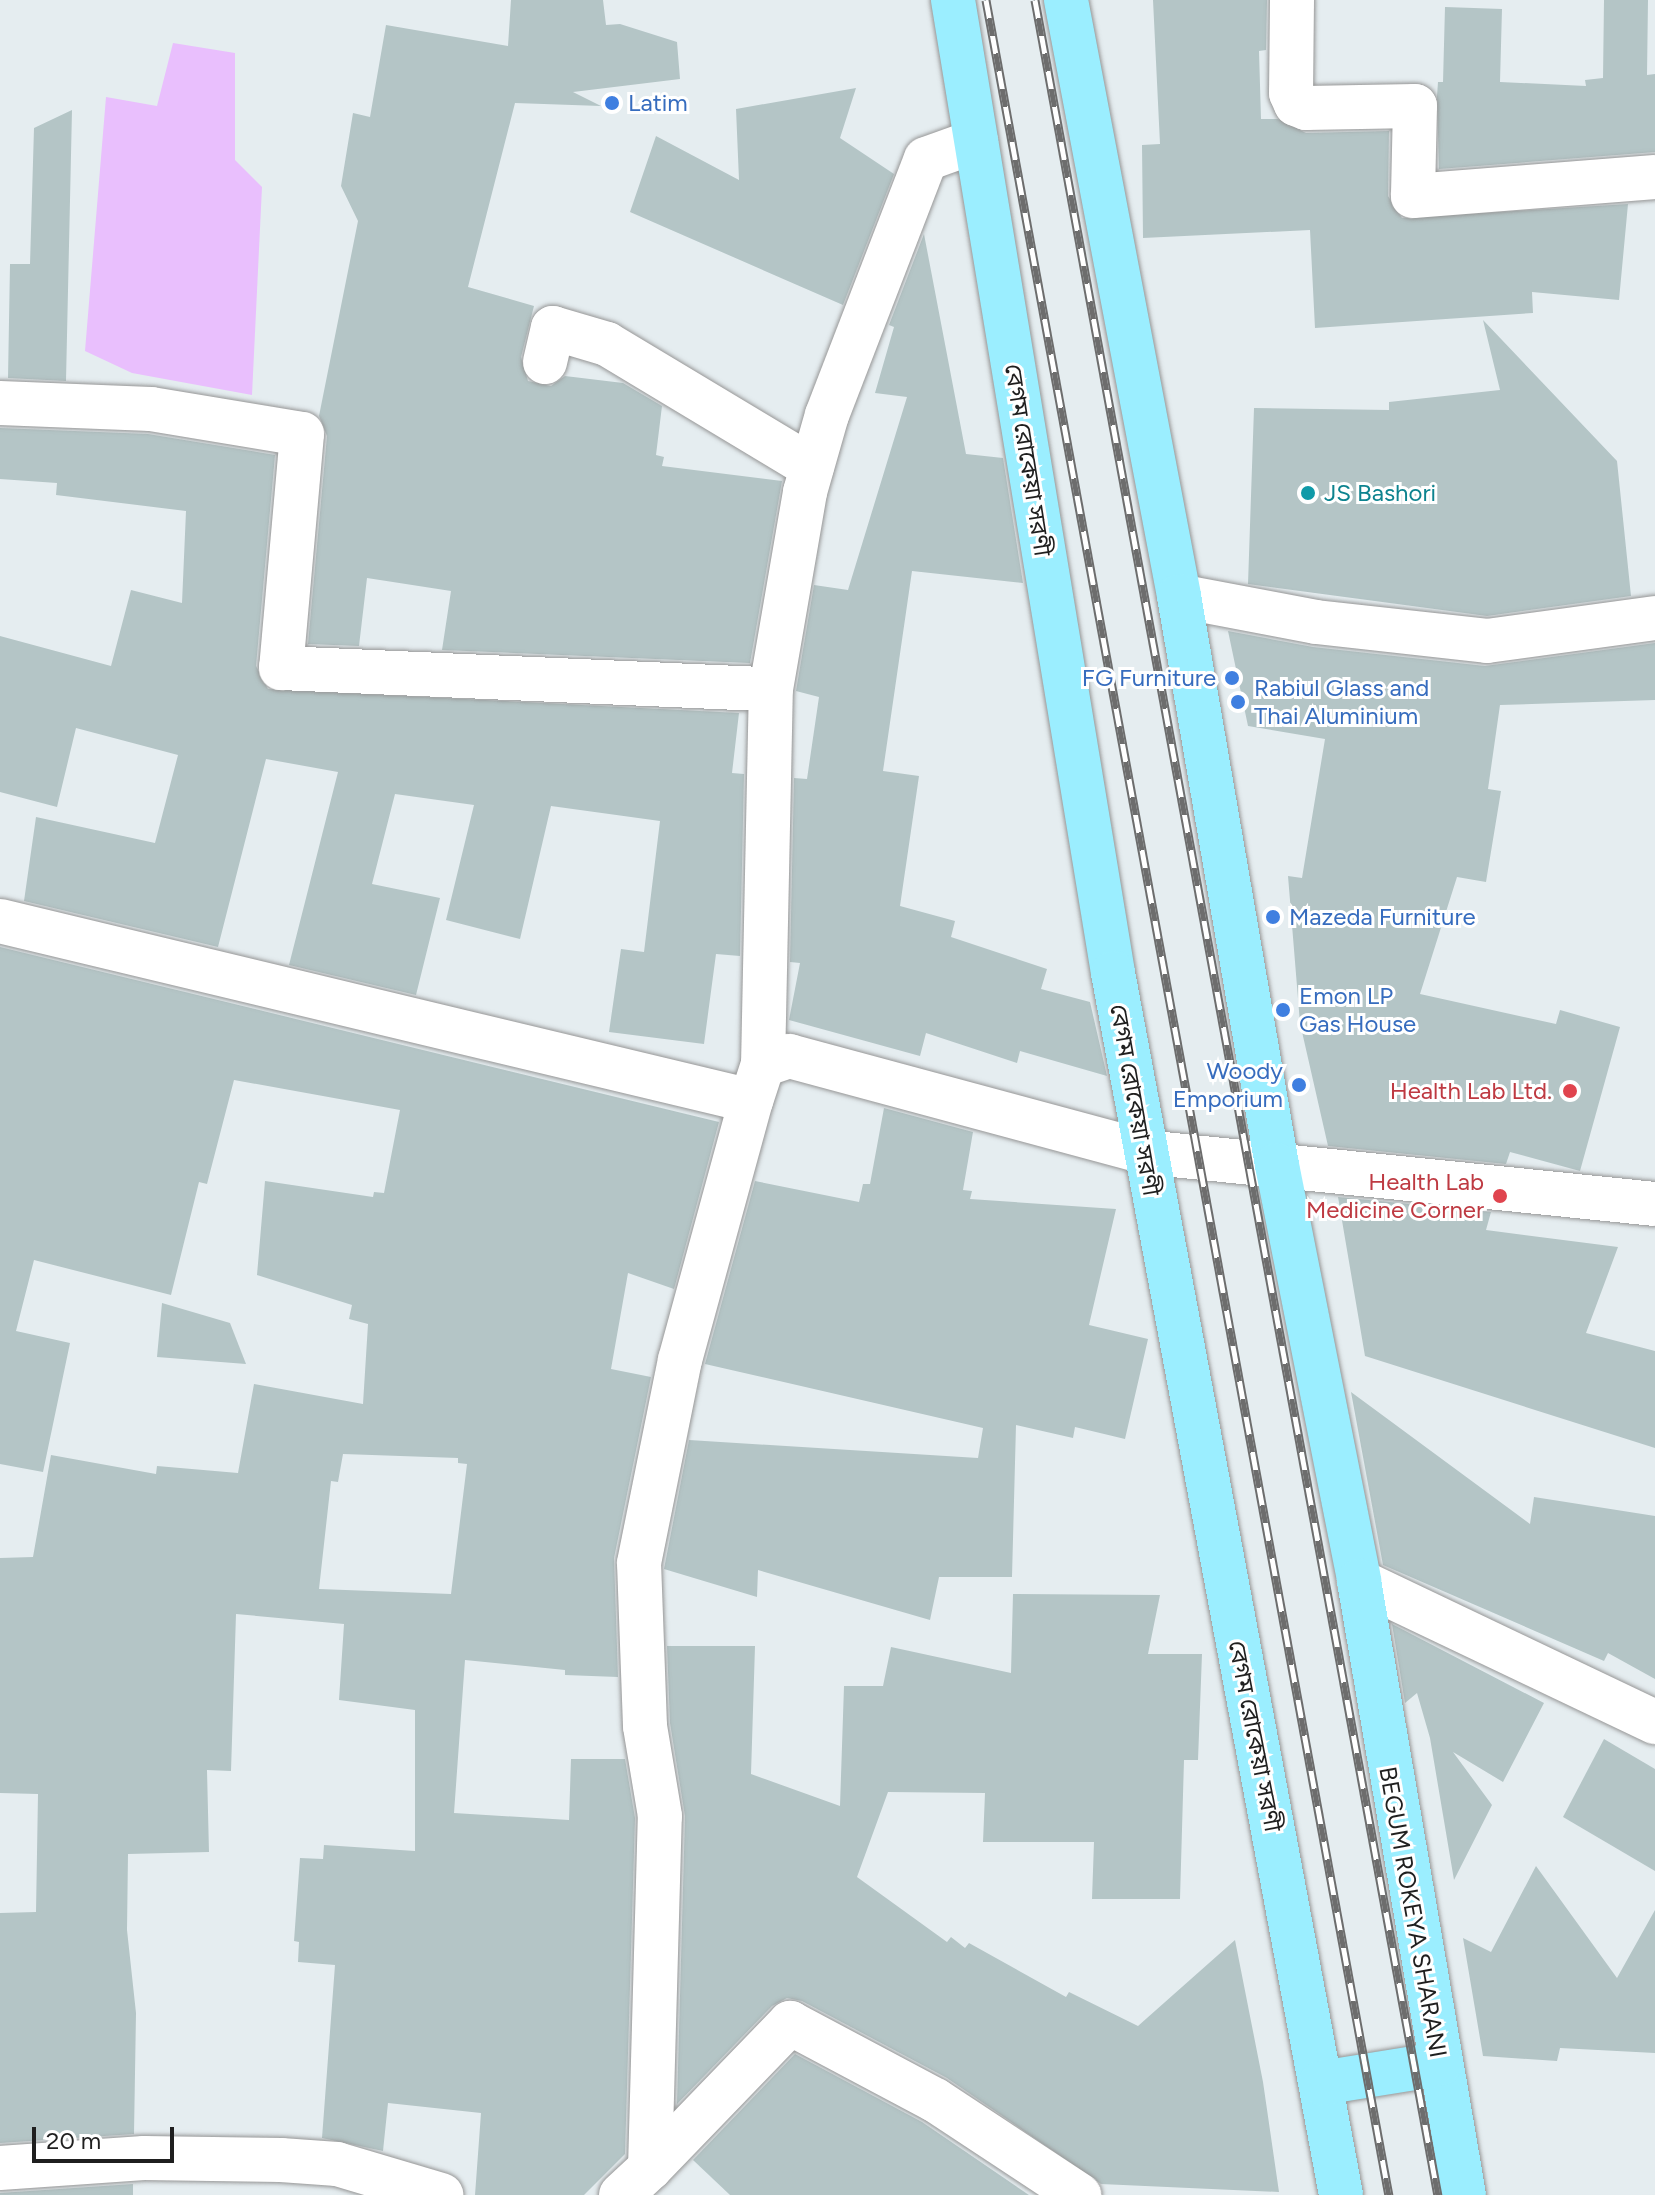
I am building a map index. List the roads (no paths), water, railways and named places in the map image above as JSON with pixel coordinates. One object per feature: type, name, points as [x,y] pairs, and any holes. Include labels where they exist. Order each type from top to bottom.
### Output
[{"type":"main road","name":"বেগম রোকেয়া সরণী","points":[[953,0],[1144,1152],[1340,2195]]},
{"type":"main road","points":[[1066,0],[1179,596],[1277,1165],[1359,1581]]},
{"type":"main road","name":"BEGUM ROKEYA SHARANI","points":[[1359,1581],[1439,2064],[1464,2195]]},
{"type":"main road","points":[[1321,2083],[1439,2064]]},
{"type":"street","points":[[1292,0],[1291,93],[1296,104],[1306,108],[1415,106],[1413,196],[1655,177]]},
{"type":"street","points":[[635,2182],[660,1816],[645,1726],[639,1563],[680,1360],[757,1083],[771,689],[812,467],[827,415],[926,159],[976,141]]},
{"type":"street","points":[[545,362],[553,328],[607,344],[812,467]]},
{"type":"street","points":[[0,403],[151,409],[302,434],[281,668],[771,689]]},
{"type":"street","points":[[1179,596],[1316,622],[1487,641],[1655,618]]},
{"type":"street","points":[[0,921],[757,1083]]},
{"type":"street","points":[[757,1083],[789,1056],[1144,1152],[1655,1204]]},
{"type":"street","points":[[1359,1581],[1655,1722]]},
{"type":"street","points":[[635,2182],[790,2023],[935,2100],[1079,2195]]},
{"type":"street","points":[[0,2168],[144,2158],[281,2160],[337,2164],[441,2195]]},
{"type":"railway","points":[[986,0],[1389,2195]]},
{"type":"railway","points":[[1035,0],[1438,2195]]},
{"type":"place","name":"Latim","points":[[612,103]]},
{"type":"place","name":"JS Bashori","points":[[1308,493]]},
{"type":"place","name":"FG Furniture","points":[[1232,678]]},
{"type":"place","name":"Rabiul Glass and Thai Aluminium","points":[[1238,702]]},
{"type":"place","name":"Mazeda Furniture","points":[[1273,917]]},
{"type":"place","name":"Emon LP Gas House","points":[[1283,1010]]},
{"type":"place","name":"Woody Emporium","points":[[1299,1085]]},
{"type":"place","name":"Health Lab Ltd.","points":[[1570,1091]]},
{"type":"place","name":"Health Lab Medicine Corner","points":[[1500,1196]]}]
